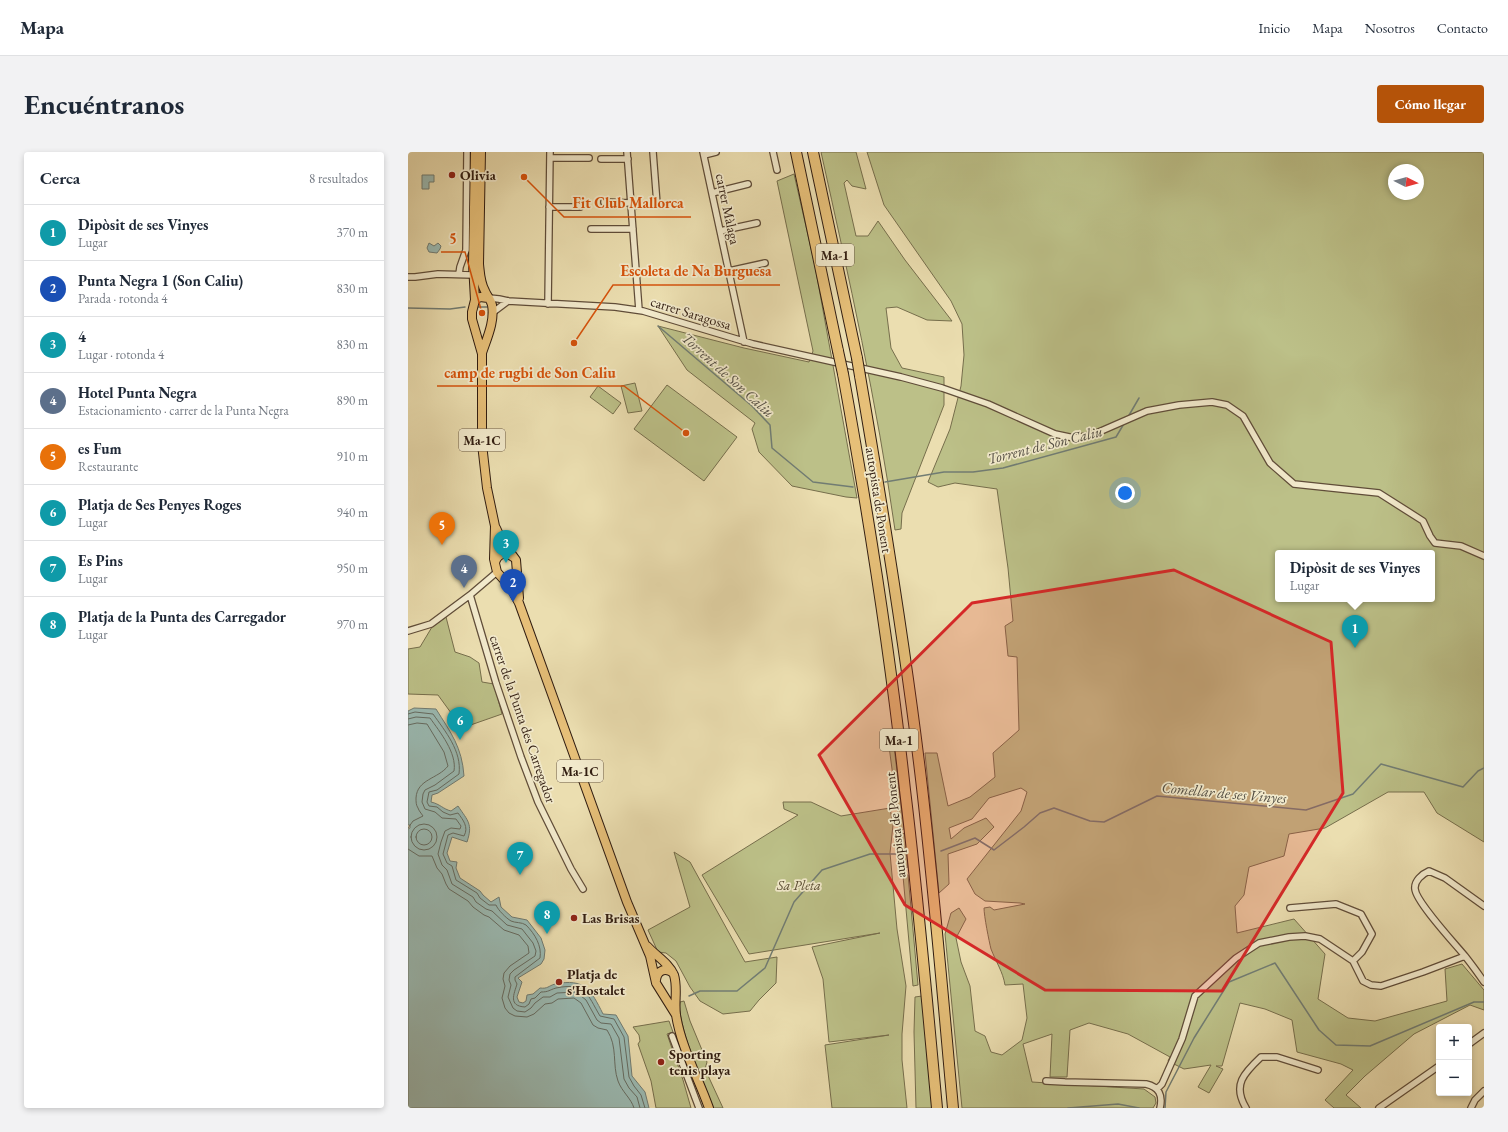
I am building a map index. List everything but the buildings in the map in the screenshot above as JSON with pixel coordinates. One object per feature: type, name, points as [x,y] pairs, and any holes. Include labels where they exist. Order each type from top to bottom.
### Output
[{"type":"highway","points":[[792,152],[804,187]]},
{"type":"highway","name":"Ma-1","points":[[796,152],[804,187]]},
{"type":"highway","name":"Ma-1","points":[[813,152],[857,358],[863,372]]},
{"type":"highway","name":"autopista de Ponent","points":[[804,187],[843,374],[873,552],[897,724],[917,899],[937,1108]]},
{"type":"highway","name":"autopista de Ponent","points":[[863,372],[915,734],[930,864],[953,1108]]},
{"type":"main road","name":"Ma-1C","points":[[475,152],[473,275],[475,300],[472,312],[482,354],[482,444],[487,488],[494,526],[494,563],[498,573],[511,588],[519,603],[616,872],[652,963],[657,983],[676,1015]]},
{"type":"main road","name":"Ma-1C","points":[[481,152],[480,279],[492,304],[491,323],[482,354]]},
{"type":"main road","points":[[475,300],[480,297],[489,298]]},
{"type":"main road","points":[[474,324],[477,328],[482,329],[491,323]]},
{"type":"main road","name":"Ma-1C","points":[[494,526],[515,561],[519,603]]},
{"type":"main road","points":[[494,563],[498,556],[504,553],[511,555],[515,561],[516,568],[511,574],[503,575],[498,573]]},
{"type":"main road","name":"Ma-1C","points":[[642,939],[655,954],[665,962],[674,977],[676,984],[676,1015],[683,1042],[708,1108]]},
{"type":"main road","points":[[662,970],[668,970],[674,977],[673,984],[668,988],[664,989],[657,983],[657,974],[662,970]]},
{"type":"street","points":[[459,274],[466,250],[467,152]]},
{"type":"street","points":[[627,152],[640,310]]},
{"type":"street","points":[[604,202],[631,205],[657,204],[653,152]]},
{"type":"street","points":[[703,153],[716,152]]},
{"type":"street","points":[[773,152],[777,170]]},
{"type":"street","name":"carrer Màlaga","points":[[703,153],[744,342]]},
{"type":"street","points":[[548,304],[550,155],[589,158]]},
{"type":"street","points":[[601,159],[628,159]]},
{"type":"street","points":[[712,193],[748,184]]},
{"type":"street","points":[[549,207],[580,207]]},
{"type":"street","points":[[720,231],[757,222]]},
{"type":"street","points":[[591,229],[633,229]]},
{"type":"street","points":[[729,271],[765,263]]},
{"type":"street","points":[[408,277],[459,274],[473,275]]},
{"type":"street","name":"carrer Saragossa","points":[[489,298],[508,301],[615,307],[640,310],[744,342],[817,359],[863,372],[948,390],[988,404],[1055,434],[1074,438],[1092,435],[1147,411],[1179,404],[1212,402],[1227,405],[1243,416],[1270,463],[1294,484],[1379,493],[1423,521],[1435,543],[1460,546],[1484,556]]},
{"type":"street","points":[[492,312],[508,301]]},
{"type":"street","points":[[408,631],[431,624],[470,596],[498,573]]},
{"type":"street","name":"carrer de la Punta des Carregador","points":[[470,596],[496,683],[521,758],[538,802],[571,869],[584,889]]},
{"type":"street","points":[[1484,906],[1445,878],[1429,871],[1422,873],[1417,880],[1415,889],[1420,900],[1484,982]]},
{"type":"street","points":[[1290,908],[1336,904],[1361,914],[1372,934],[1362,952],[1353,961]]},
{"type":"street","points":[[1157,1089],[1162,1084],[1182,1039],[1195,996],[1236,958],[1259,943],[1289,937],[1305,936],[1320,939],[1353,961],[1363,981],[1371,985],[1381,986],[1465,956]]},
{"type":"street","points":[[1472,1042],[1484,1033]]},
{"type":"street","points":[[672,1036],[699,1108]]},
{"type":"street","points":[[1246,1108],[1240,1099],[1240,1084],[1248,1069],[1261,1057],[1277,1057],[1318,1070]]},
{"type":"street","points":[[1379,1108],[1436,1068]]},
{"type":"street","points":[[1046,1081],[1152,1085],[1161,1094],[1160,1108]]},
{"type":"street","points":[[1470,1108],[1475,1100],[1484,1091]]},
{"type":"highlighted area","points":[[1174,570],[1331,642],[1343,793],[1222,991],[1045,990],[905,905],[819,755],[972,603]]},
{"type":"green space","points":[[821,152],[856,152],[866,189],[852,186],[847,180],[844,183],[856,236],[868,236],[878,221],[905,260],[952,321],[927,320],[897,307],[886,308],[891,348],[902,368],[944,377],[944,405],[902,513],[901,529],[895,530],[871,388]]},
{"type":"green space","points":[[867,152],[1484,152],[1484,842],[1437,813],[1424,792],[1388,792],[1325,828],[1289,834],[1284,856],[1249,867],[1244,895],[1235,906],[1237,933],[1294,919],[1325,954],[1318,999],[1348,1018],[1375,1021],[1447,1001],[1445,969],[1462,964],[1484,990],[1484,1010],[1470,1005],[1414,1034],[1365,1076],[1346,1095],[1361,1108],[1334,1108],[1325,1100],[1353,1070],[1341,1064],[1297,1052],[1292,1020],[1265,1009],[1240,1003],[1222,1066],[1216,1066],[1223,1069],[1209,1093],[1198,1087],[1211,1065],[1184,1069],[1168,1061],[1170,1057],[1128,1034],[1089,1023],[1070,1030],[1067,1077],[1050,1077],[1052,1034],[1023,1044],[1032,1082],[1144,1089],[1155,1097],[1156,1103],[1153,1108],[962,1108],[945,934],[951,913],[959,908],[966,919],[956,938],[961,962],[970,986],[975,1031],[985,1036],[991,1052],[1002,1055],[1022,1040],[1027,1018],[1023,984],[1005,985],[1001,971],[991,949],[984,908],[990,907],[994,910],[1025,904],[985,901],[975,894],[967,879],[1021,811],[1027,792],[1021,788],[989,798],[972,819],[949,828],[951,839],[964,828],[986,818],[994,827],[977,844],[948,854],[949,884],[939,893],[925,753],[937,753],[948,806],[970,797],[995,777],[993,753],[1019,730],[1017,657],[1008,656],[1005,626],[1013,621],[1008,568],[997,489],[955,483],[938,487],[928,482],[950,429],[961,386],[964,355],[962,324],[951,301],[884,205]]},
{"type":"green space","points":[[794,174],[815,266],[857,498],[792,486],[759,452],[752,429],[755,423],[687,370],[658,326],[744,348],[809,362],[813,351],[777,181]]},
{"type":"green space","points":[[635,383],[642,411],[628,413],[621,386]]},
{"type":"green space","points":[[667,385],[737,437],[704,481],[634,429]]},
{"type":"green space","points":[[598,386],[621,403],[613,414],[590,397]]},
{"type":"green space","points":[[446,617],[455,652],[470,657],[479,663],[482,682],[494,684],[502,714],[462,728],[438,695],[408,694],[408,649],[420,647],[432,627]]},
{"type":"green space","points":[[892,730],[904,829],[900,830],[887,731]]},
{"type":"green space","name":"Sa Pleta","points":[[783,802],[811,802],[841,816],[890,808],[893,825],[890,853],[897,929],[906,986],[902,1034],[902,1060],[907,1108],[832,1108],[825,1045],[889,1035],[829,1042],[823,979],[812,947],[880,933],[749,954],[702,875],[798,815],[784,809]]},
{"type":"green space","points":[[902,833],[905,834],[908,867],[901,868],[900,857]]},
{"type":"green space","points":[[674,852],[690,862],[745,962],[777,957],[776,983],[750,1011],[723,1014],[700,1001],[690,987],[676,961],[666,953],[658,952],[648,930],[690,907]]},
{"type":"green space","points":[[908,875],[918,985],[913,986],[903,876]]},
{"type":"green space","points":[[922,996],[932,1108],[916,1108],[914,1032],[915,997]]},
{"type":"green space","points":[[684,1001],[690,1021],[707,1062],[705,1069],[723,1108],[713,1108],[703,1086],[682,1023],[680,1002]]},
{"type":"green space","name":"Sporting tenis playa","points":[[669,1021],[673,1032],[667,1034],[691,1108],[656,1108],[651,1081],[638,1044],[640,1041],[639,1035],[633,1027]]},
{"type":"water","points":[[422,175],[434,175],[434,182],[429,182],[429,189],[422,189]]},
{"type":"water","points":[[429,243],[434,246],[438,243],[441,246],[437,253],[429,252],[427,248]]},
{"type":"water","points":[[414,708],[436,709],[455,741],[461,757],[464,776],[438,793],[432,795],[431,802],[451,811],[458,806],[468,823],[470,831],[467,842],[452,837],[447,853],[450,861],[457,862],[456,868],[460,878],[480,891],[491,902],[499,897],[501,907],[512,917],[527,920],[541,938],[545,950],[544,959],[541,964],[518,978],[522,982],[517,997],[519,1002],[523,1003],[526,1001],[527,995],[533,994],[540,988],[546,988],[555,984],[573,983],[586,988],[595,998],[603,1014],[616,1015],[628,1036],[632,1076],[645,1092],[649,1108],[408,1108],[408,829],[410,828],[410,825],[408,825],[408,711]]},
{"type":"waterway","name":"Torrent de Son Caliu","points":[[408,308],[450,309],[465,307]]},
{"type":"waterway","name":"Torrent de Son Caliu","points":[[477,307],[487,307]]},
{"type":"waterway","name":"Torrent de Son Caliu","points":[[658,326],[752,406],[770,425],[772,448],[813,482],[853,487]]},
{"type":"waterway","name":"Torrent de Son Caliu","points":[[1128,417],[1139,398]]},
{"type":"waterway","name":"Torrent de Son Caliu","points":[[885,482],[944,472],[973,472],[1003,468],[1116,437],[1125,422]]},
{"type":"waterway","name":"Comellar de ses Vinyes","points":[[941,851],[975,838],[994,850],[1040,813],[1054,808],[1090,821],[1104,822],[1157,796],[1306,810],[1353,794],[1381,764],[1463,787],[1478,771],[1484,768]]},
{"type":"waterway","name":"Comellar de ses Vinyes","points":[[689,996],[700,991],[737,991],[765,968],[794,902],[822,870],[870,854],[901,854]]},
{"type":"waterway","points":[[1165,1108],[1166,1092],[1194,1038],[1229,982],[1275,963],[1319,1030],[1336,1045],[1370,1046],[1474,1002],[1484,1002]]},
{"type":"waterway","points":[[1068,1108],[1118,1104],[1139,1108]]},
{"type":"place","name":"Olivia","points":[[452,175]]},
{"type":"place","name":"Fit Club Mallorca","points":[[524,177]]},
{"type":"place","name":"5","points":[[482,313]]},
{"type":"place","name":"Escoleta de Na Burguesa","points":[[574,343]]},
{"type":"place","name":"camp de rugbi de Son Caliu","points":[[686,433]]},
{"type":"place","name":"es Fum","points":[[442,545]]},
{"type":"place","name":"4","points":[[506,563]]},
{"type":"place","name":"Hotel Punta Negra","points":[[464,588]]},
{"type":"place","name":"Punta Negra 1 (Son Caliu)","points":[[513,602]]},
{"type":"place","name":"Dipòsit de ses Vinyes","points":[[1355,648]]},
{"type":"place","name":"Platja de Ses Penyes Roges","points":[[460,740]]},
{"type":"place","name":"Es Pins","points":[[520,875]]},
{"type":"place","name":"Las Brisas","points":[[574,918]]},
{"type":"place","name":"Platja de la Punta des Carregador","points":[[547,934]]},
{"type":"place","name":"Platja de s'Hostalet","points":[[559,982]]},
{"type":"place","name":"Sporting tenis playa","points":[[661,1062]]}]
